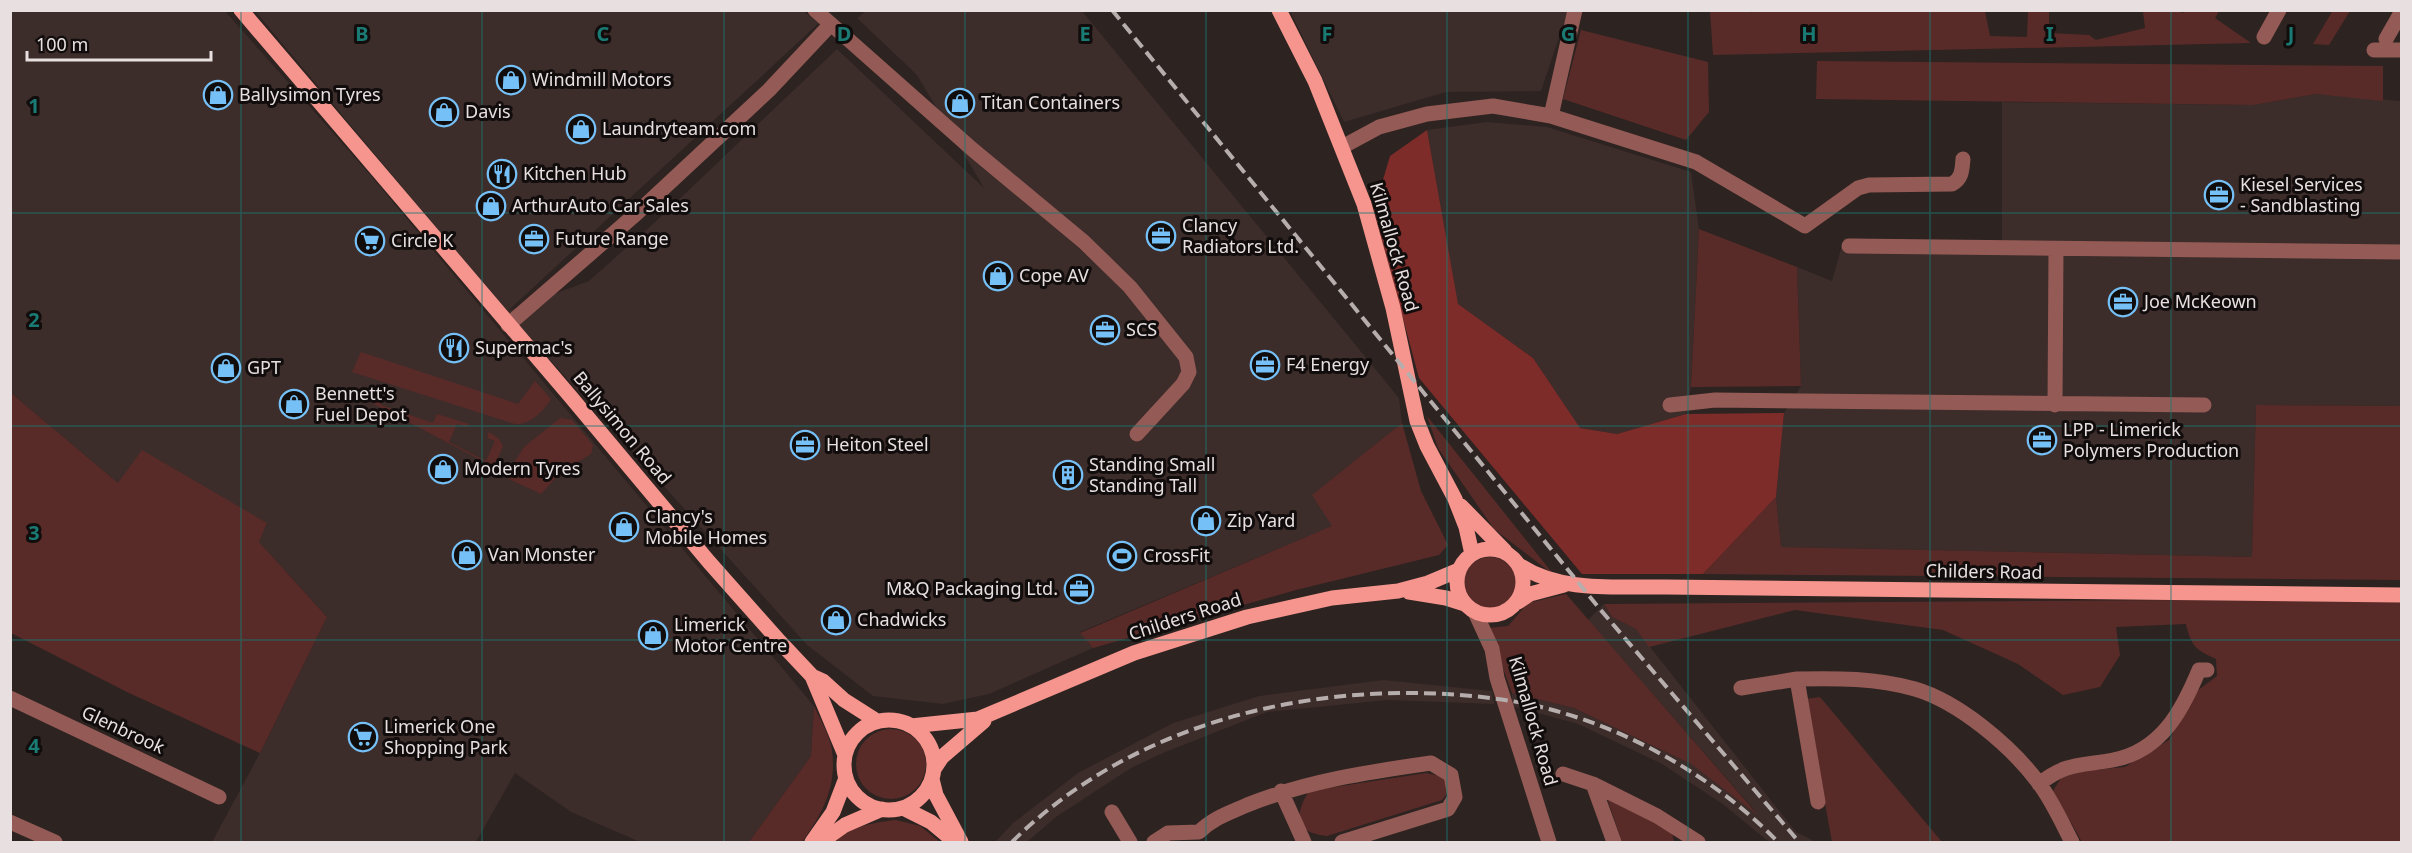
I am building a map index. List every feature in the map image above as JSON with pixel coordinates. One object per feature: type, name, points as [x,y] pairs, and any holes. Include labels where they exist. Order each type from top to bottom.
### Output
[{"type":"main road","name":"Ballysimon Road","points":[[241,10],[709,562],[812,676],[845,755]]},
{"type":"main road","name":"Kilmallock Road","points":[[1279,10],[1315,81],[1364,204],[1393,308],[1417,421],[1427,446],[1455,499],[1466,527],[1472,554]]},
{"type":"main road","name":"Kilmallock Road","points":[[1455,499],[1507,553]]},
{"type":"main road","points":[[1497,549],[1507,553],[1519,565],[1524,587],[1518,602],[1505,613],[1486,616],[1470,608],[1458,591],[1459,570],[1472,554],[1497,549]]},
{"type":"main road","name":"Childers Road","points":[[1519,565],[1532,573],[1567,584],[2402,595]]},
{"type":"main road","name":"Childers Road","points":[[911,726],[965,722],[993,714],[1134,653],[1246,617],[1332,598],[1398,591],[1428,584],[1459,570]]},
{"type":"main road","name":"Childers Road","points":[[1518,602],[1530,594],[1567,584]]},
{"type":"main road","name":"Childers Road","points":[[1398,591],[1446,598],[1470,608]]},
{"type":"main road","name":"Ballysimon Road","points":[[812,676],[823,681],[844,700],[877,721]]},
{"type":"main road","name":"Childers Road","points":[[933,774],[942,757],[993,714]]},
{"type":"main road","points":[[933,774],[921,797],[903,808],[882,809],[870,806],[859,799],[851,789],[846,777],[845,755],[853,738],[860,730],[877,721],[894,720],[911,726],[925,738],[930,747],[936,795],[961,843]]},
{"type":"main road","points":[[812,843],[833,812],[846,777]]},
{"type":"main road","points":[[903,808],[931,822],[955,843]]},
{"type":"main road","points":[[821,843],[845,825],[882,809]]},
{"type":"street","points":[[815,10],[972,149],[1084,242],[1130,287],[1186,357],[1189,372],[1183,384],[1137,434]]},
{"type":"street","points":[[1551,116],[1575,10]]},
{"type":"street","points":[[2264,37],[2279,10]]},
{"type":"street","points":[[2386,39],[2402,11]]},
{"type":"street","points":[[508,325],[654,198],[769,90],[831,24]]},
{"type":"street","points":[[2374,50],[2402,50]]},
{"type":"street","points":[[1342,147],[1379,128],[1427,114],[1493,106],[1551,116],[1696,162],[1805,226],[1858,188],[1869,185],[1952,184],[1958,181],[1963,159]]},
{"type":"street","points":[[1849,246],[2402,252]]},
{"type":"street","points":[[2055,405],[2056,249]]},
{"type":"street","points":[[1670,405],[1714,400],[2204,405]]},
{"type":"street","name":"Kilmallock Road","points":[[1470,608],[1492,649],[1497,678],[1548,843]]},
{"type":"street","points":[[2039,784],[2055,771],[2070,766],[2115,760],[2138,752],[2155,742],[2178,714],[2199,670],[2207,670]]},
{"type":"street","points":[[1741,688],[1797,679],[1846,678],[1881,681],[1918,690],[1956,709],[2016,756],[2039,784],[2072,843]]},
{"type":"street","points":[[1797,679],[1818,802]]},
{"type":"street","name":"Glenbrook","points":[[10,698],[219,797]]},
{"type":"street","points":[[1154,843],[1168,833],[1199,832],[1210,820],[1281,791],[1342,776],[1431,763],[1451,775],[1455,797],[1448,809],[1342,843]]},
{"type":"street","points":[[1563,774],[1593,784],[1657,816],[1698,843]]},
{"type":"street","points":[[1593,784],[1614,843]]},
{"type":"street","points":[[1281,791],[1304,843]]},
{"type":"street","points":[[1112,812],[1130,843]]},
{"type":"street","points":[[10,822],[55,843]]},
{"type":"shaded area","points":[[802,10],[819,23],[508,311],[589,281],[653,224],[837,49],[984,188],[917,75],[857,18],[867,10],[1082,11],[1399,398],[1402,423],[1313,495],[1333,526],[1080,632],[1093,648],[989,694],[943,704],[873,696],[807,645],[506,311],[255,11]]},
{"type":"shaded area","points":[[1754,10],[1985,11],[1990,36],[2027,37],[2028,11],[2049,11],[2049,33],[2089,35],[2096,40],[2145,28],[2143,11],[2183,13],[2185,11],[2219,11],[2215,18],[2251,43],[1713,55],[1710,11],[1750,11],[1752,13]]},
{"type":"shaded area","points":[[2333,10],[2350,11],[2329,45],[2313,44]]},
{"type":"shaded area","points":[[10,11],[225,11],[372,177],[814,706],[811,756],[749,842],[640,842],[571,812],[515,773],[476,842],[212,842],[260,753],[327,617],[258,541],[267,524],[118,483],[11,393]]},
{"type":"shaded area","points":[[1290,11],[1568,11],[1541,91],[1446,92],[1344,122]]},
{"type":"shaded area","points":[[1581,30],[1708,62],[1709,112],[1686,140],[1563,99]]},
{"type":"shaded area","points":[[1817,61],[2383,66],[2383,101],[2316,94],[2253,105],[1816,99]]},
{"type":"shaded area","points":[[2316,94],[2401,101],[2401,406],[2256,405],[2252,557],[1781,547],[1776,497],[1784,413],[1801,386],[1797,267],[1832,281],[1844,238],[2002,243],[2002,102],[2253,105]]},
{"type":"shaded area","points":[[1487,122],[1547,127],[1691,172],[1699,229],[1691,387],[1686,414],[1617,434],[1579,428],[1533,358],[1457,304],[1427,130]]},
{"type":"shaded area","points":[[1427,130],[1458,304],[1533,358],[1580,428],[1617,434],[1686,414],[1784,413],[1776,497],[1703,574],[1582,574],[1419,378],[1374,210],[1390,156]]},
{"type":"shaded area","points":[[1699,229],[1797,267],[1801,386],[1691,387]]},
{"type":"shaded area","points":[[361,352],[518,404],[535,381],[551,399],[536,416],[521,424],[515,424],[352,372]]},
{"type":"shaded area","points":[[363,391],[383,396],[381,405],[433,423],[437,414],[469,424],[467,427],[457,424],[449,442],[486,461],[495,441],[487,438],[489,432],[499,439],[503,446],[494,467],[357,395]]},
{"type":"shaded area","points":[[11,393],[118,483],[142,450],[267,523],[259,542],[327,617],[260,753],[127,692],[11,633]]},
{"type":"shaded area","points":[[2256,405],[2401,406],[2401,580],[1703,574],[1776,497],[1781,547],[2252,557]]},
{"type":"shaded area","points":[[1427,416],[1554,575],[1494,529],[1438,448]]},
{"type":"shaded area","points":[[560,418],[572,420],[593,445],[591,454],[560,473],[541,494],[505,477],[524,447]]},
{"type":"shaded area","points":[[1402,423],[1421,491],[1448,545],[1439,555],[1296,590],[1093,648],[1080,633],[1332,526],[1312,495]]},
{"type":"shaded area","points":[[1490,557],[1500,559],[1508,565],[1514,573],[1516,583],[1514,593],[1508,601],[1500,607],[1490,609],[1480,607],[1472,601],[1466,593],[1464,583],[1466,573],[1472,565],[1480,559]]},
{"type":"shaded area","points":[[1566,594],[1758,815],[1691,764],[1574,708],[1512,693],[1488,628],[1508,626],[1528,603]]},
{"type":"shaded area","points":[[2182,600],[2401,602],[2401,842],[2082,842],[2053,791],[2064,773],[2125,767],[2169,740],[2197,691],[2217,676],[2216,659],[2195,646],[2186,624],[2116,627],[2120,655],[2100,687],[2063,695],[2018,664],[1943,630],[1795,610],[1649,647],[1636,629],[1612,617],[1604,604]]},
{"type":"shaded area","points":[[1604,604],[1612,617],[1636,629],[1796,832],[1816,842],[1769,842],[1724,805],[1662,764],[1578,724],[1512,706],[1512,693],[1574,708],[1691,764],[1756,812],[1588,620]]},
{"type":"shaded area","points":[[1383,680],[1492,691],[1494,704],[1388,700],[1267,712],[1131,768],[1056,817],[1027,842],[995,842],[1013,823],[1078,773],[1173,723],[1259,696]]},
{"type":"shaded area","points":[[1820,697],[1942,842],[1832,842],[1806,699]]},
{"type":"shaded area","points":[[814,706],[827,733],[832,750],[832,776],[822,811],[802,842],[749,842],[811,756]]},
{"type":"shaded area","points":[[891,729],[904,732],[916,739],[923,751],[926,764],[923,777],[916,789],[904,796],[891,799],[878,796],[866,789],[859,777],[856,764],[859,751],[866,739],[878,732]]},
{"type":"shaded area","points":[[1426,773],[1444,777],[1450,790],[1442,800],[1327,836],[1309,831],[1300,821],[1301,808],[1309,791]]},
{"type":"shaded area","points":[[1607,798],[1672,832],[1674,842],[1622,842]]},
{"type":"shaded area","points":[[896,820],[920,826],[940,842],[830,842],[862,826]]},
{"type":"railway","points":[[1112,10],[1599,608],[1799,842]]},
{"type":"railway","points":[[1012,842],[1054,805],[1100,774],[1149,748],[1200,727],[1253,711],[1308,701],[1363,694],[1419,693],[1517,702],[1580,718],[1612,730],[1643,744],[1701,778],[1729,798],[1778,842]]},
{"type":"place","name":"Windmill Motors","points":[[511,80]]},
{"type":"place","name":"Ballysimon Tyres","points":[[218,95]]},
{"type":"place","name":"Titan Containers","points":[[960,103]]},
{"type":"place","name":"Davis","points":[[444,112]]},
{"type":"place","name":"Laundryteam.com","points":[[581,129]]},
{"type":"place","name":"Kitchen Hub","points":[[502,174]]},
{"type":"place","name":"Kiesel Services - Sandblasting","points":[[2219,195]]},
{"type":"place","name":"ArthurAuto Car Sales","points":[[491,206]]},
{"type":"place","name":"Clancy Radiators Ltd.","points":[[1161,236]]},
{"type":"place","name":"Future Range","points":[[534,239]]},
{"type":"place","name":"Circle K","points":[[370,241]]},
{"type":"place","name":"Cope AV","points":[[998,276]]},
{"type":"place","name":"Joe McKeown","points":[[2123,302]]},
{"type":"place","name":"SCS","points":[[1105,330]]},
{"type":"place","name":"Supermac's","points":[[454,348]]},
{"type":"place","name":"F4 Energy","points":[[1265,365]]},
{"type":"place","name":"GPT","points":[[226,368]]},
{"type":"place","name":"Bennett's Fuel Depot","points":[[294,404]]},
{"type":"place","name":"LPP - Limerick Polymers Production","points":[[2042,440]]},
{"type":"place","name":"Heiton Steel","points":[[805,445]]},
{"type":"place","name":"Modern Tyres","points":[[443,469]]},
{"type":"place","name":"Standing Small Standing Tall","points":[[1068,475]]},
{"type":"place","name":"Zip Yard","points":[[1206,521]]},
{"type":"place","name":"Clancy's Mobile Homes","points":[[624,527]]},
{"type":"place","name":"Van Monster","points":[[467,555]]},
{"type":"place","name":"CrossFit","points":[[1122,556]]},
{"type":"place","name":"M&Q Packaging Ltd.","points":[[1079,589]]},
{"type":"place","name":"Chadwicks","points":[[836,620]]},
{"type":"place","name":"Limerick Motor Centre","points":[[653,635]]},
{"type":"place","name":"Limerick One Shopping Park","points":[[363,737]]}]
